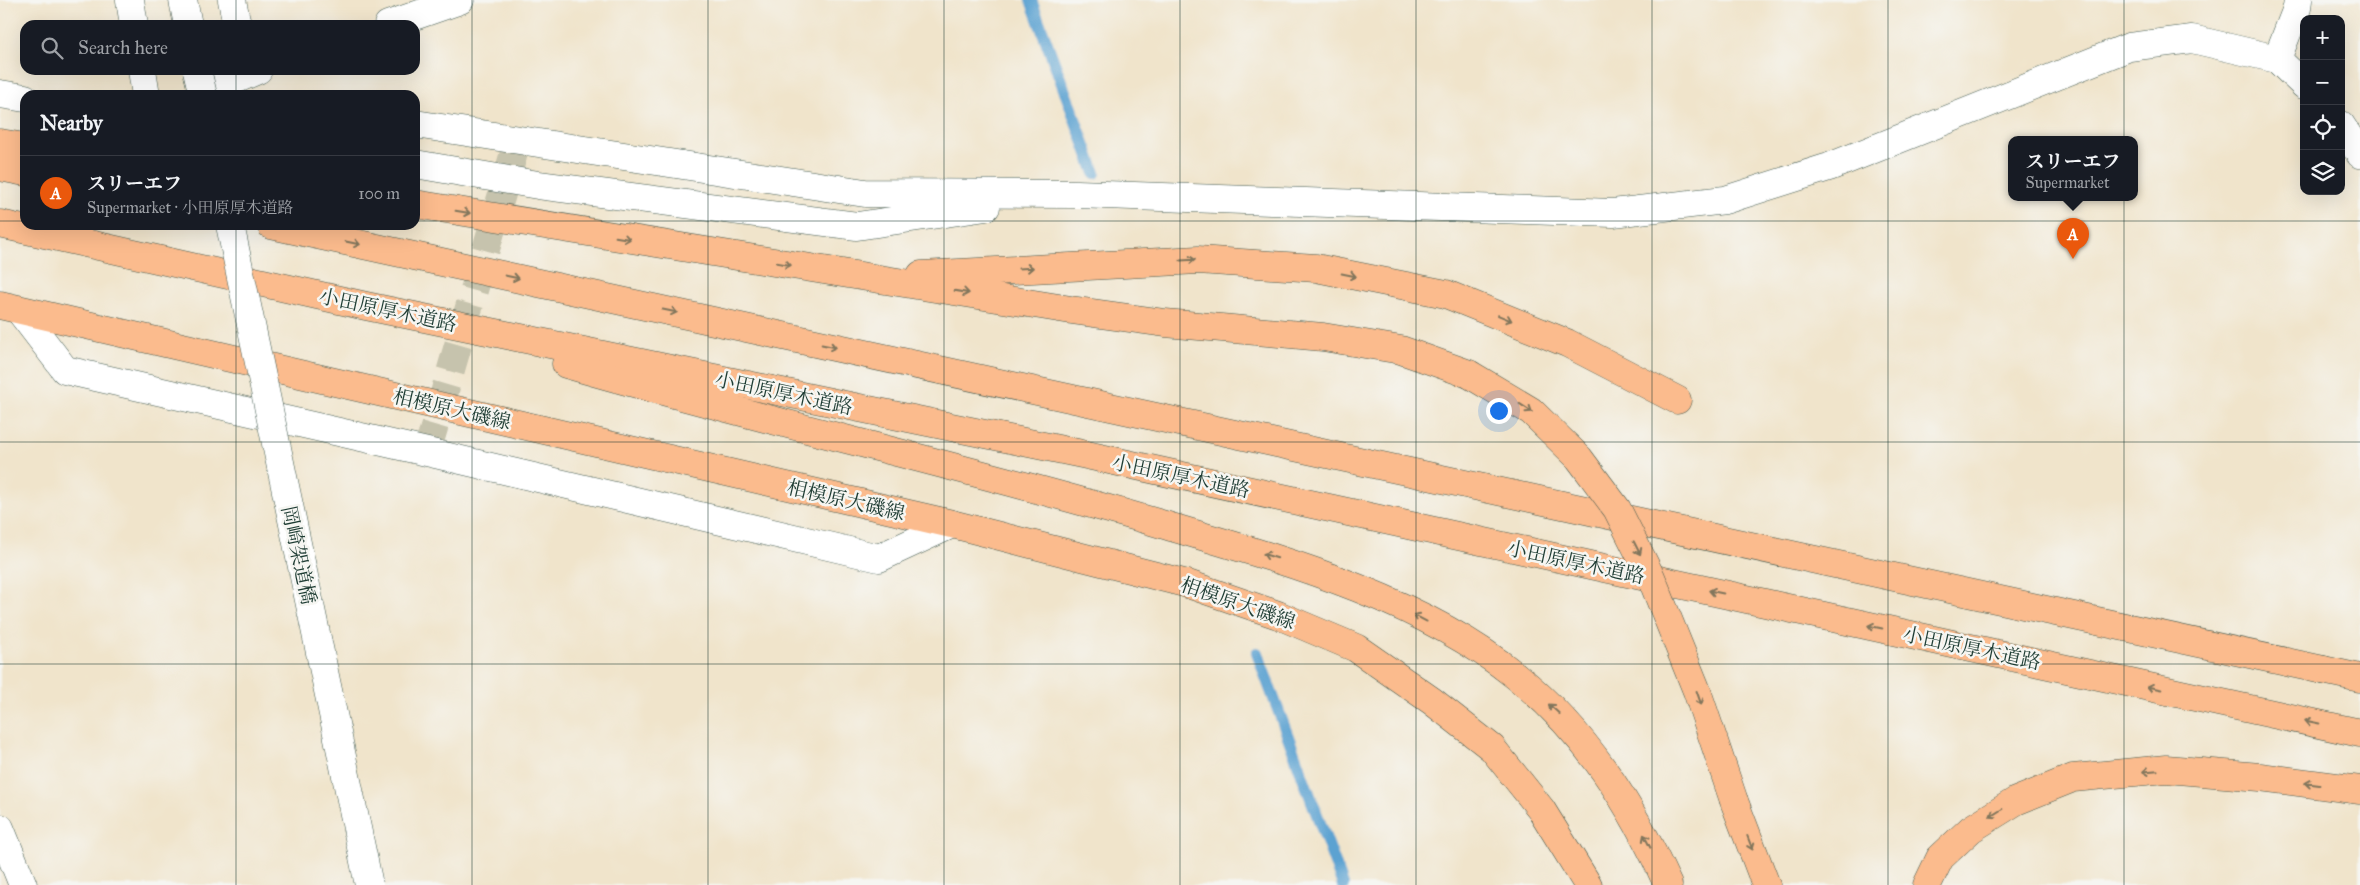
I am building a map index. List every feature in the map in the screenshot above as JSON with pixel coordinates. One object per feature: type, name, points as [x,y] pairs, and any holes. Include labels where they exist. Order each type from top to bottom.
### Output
[{"type":"main road","points":[[0,143],[20,146]]},
{"type":"main road","points":[[0,167],[20,171]]},
{"type":"main road","points":[[420,205],[1099,314],[1165,323],[1323,337],[1401,350],[1469,374],[1531,411],[1580,458],[1617,509],[1658,594],[1697,691],[1734,801],[1766,885]]},
{"type":"main road","name":"小田原厚木道路","points":[[0,224],[20,228]]},
{"type":"main road","name":"小田原厚木道路","points":[[27,230],[366,306],[1072,452],[2360,732]]},
{"type":"main road","points":[[294,230],[2360,678]]},
{"type":"main road","points":[[872,278],[1198,260],[1316,268],[1446,294],[1567,343],[1677,400]]},
{"type":"main road","points":[[366,306],[675,396],[1076,498],[1276,558],[1378,596],[1463,640],[1515,676],[1560,715],[1599,760],[1647,839],[1668,885]]},
{"type":"main road","name":"相模原大磯線","points":[[9,307],[952,524],[1188,584],[1278,615],[1356,648],[1432,701],[1492,748],[1541,809],[1588,885]]},
{"type":"main road","points":[[1927,885],[1940,858],[1971,829],[2016,801],[2073,778],[2166,769],[2360,790]]},
{"type":"street","points":[[130,0],[133,20]]},
{"type":"street","points":[[183,0],[187,20]]},
{"type":"street","points":[[232,0],[236,20]]},
{"type":"street","points":[[402,20],[460,0]]},
{"type":"street","points":[[2277,59],[2297,8],[2298,0]]},
{"type":"street","points":[[420,125],[865,193],[1077,194],[1613,213],[1725,200],[1810,173],[2129,47],[2192,38],[2277,59],[2300,81]]},
{"type":"street","points":[[143,75],[145,90]]},
{"type":"street","points":[[198,75],[200,90]]},
{"type":"street","points":[[215,90],[253,77]]},
{"type":"street","points":[[0,94],[20,97]]},
{"type":"street","points":[[2345,131],[2360,154]]},
{"type":"street","points":[[420,165],[538,185],[857,226],[1077,194]]},
{"type":"street","name":"岡崎架道橋","points":[[231,230],[369,885]]},
{"type":"street","points":[[9,307],[65,370],[879,558],[952,524]]},
{"type":"street","points":[[0,828],[23,885]]},
{"type":"waterway","points":[[1031,0],[1095,173]]},
{"type":"waterway","points":[[1257,653],[1343,885]]},
{"type":"tunnel","points":[[427,452],[518,139]]},
{"type":"place","name":"スリーエフ","points":[[2073,259]]}]
